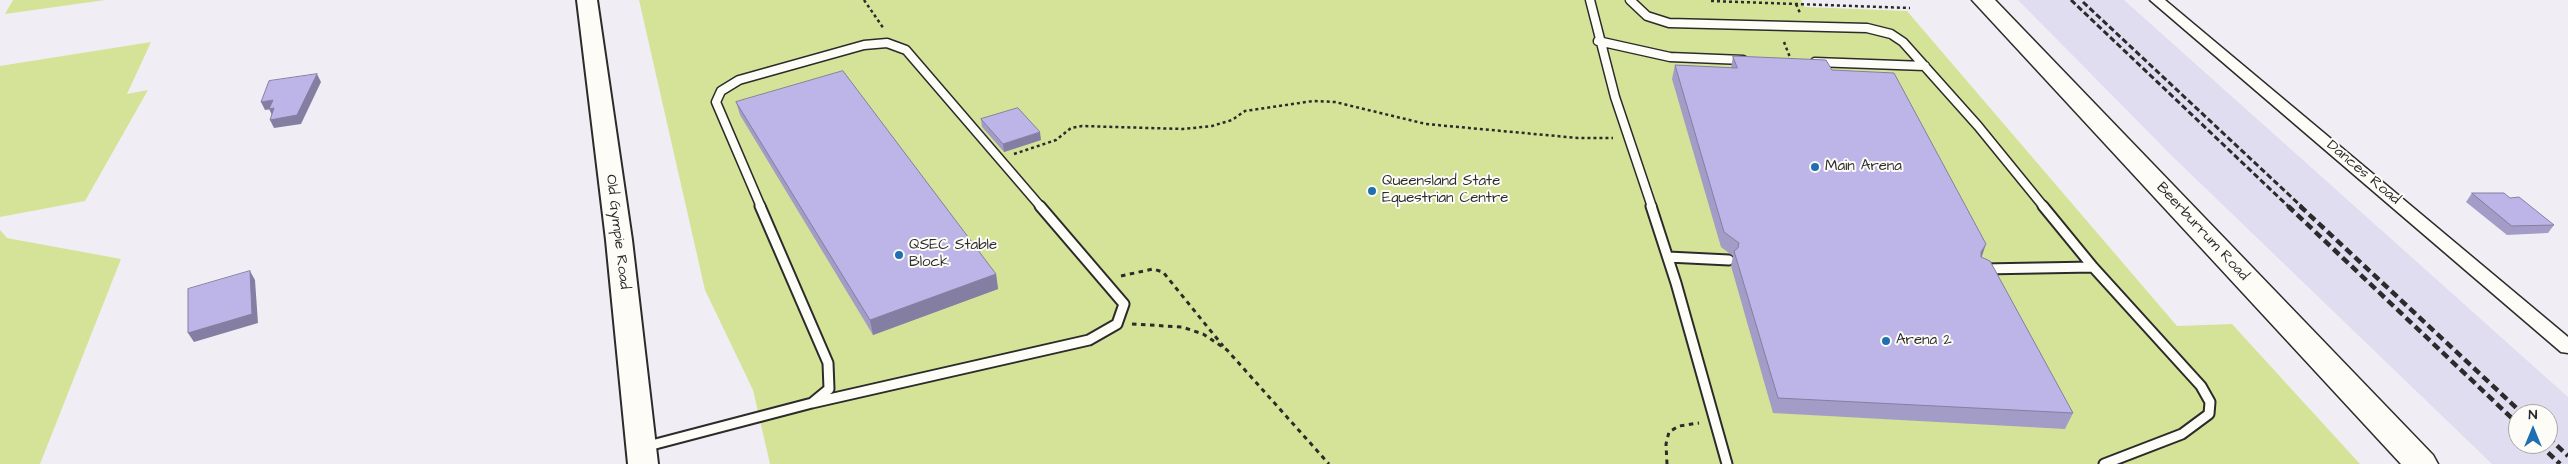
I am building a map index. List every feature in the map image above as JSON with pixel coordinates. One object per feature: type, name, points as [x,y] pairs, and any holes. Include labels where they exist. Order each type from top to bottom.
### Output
[{"type":"main road","name":"Old Gympie Road","points":[[586,0],[619,240],[642,456]]},
{"type":"main road","name":"Beerburrum Road","points":[[1983,0],[2421,464]]},
{"type":"street","name":"Dances Road","points":[[2157,0],[2568,347]]},
{"type":"lane","points":[[1590,0],[1598,41],[1627,138],[1668,257],[1728,464]]},
{"type":"lane","points":[[1630,0],[1639,12],[1654,20],[1669,23],[1867,28],[1897,36],[1925,66],[2093,267],[2201,386],[2210,402],[2209,414],[2182,434],[2104,464]]},
{"type":"lane","points":[[1598,41],[1670,57],[1754,60]]},
{"type":"lane","points":[[642,456],[812,403],[1089,340],[1117,324],[1124,304],[906,50],[887,44],[864,45],[739,80],[721,91],[716,102],[828,363],[829,390],[812,403]]},
{"type":"lane","points":[[1792,61],[1925,66]]},
{"type":"lane","points":[[1668,257],[1729,260]]},
{"type":"lane","points":[[1981,269],[2093,267]]},
{"type":"path","points":[[864,0],[887,32],[887,44]]},
{"type":"path","points":[[1711,1],[1910,8]]},
{"type":"path","points":[[1784,42],[1792,61]]},
{"type":"path","points":[[1000,160],[1056,140],[1071,128],[1082,126],[1183,129],[1212,126],[1232,120],[1245,112],[1312,101],[1335,102],[1426,124],[1578,138],[1627,138]]},
{"type":"path","points":[[1104,281],[1138,271],[1153,269],[1163,272],[1227,350],[1329,464]]},
{"type":"path","points":[[1117,324],[1161,324],[1182,327],[1203,334],[1227,350]]},
{"type":"path","points":[[1667,464],[1665,437],[1670,429],[1678,424],[1715,424]]},
{"type":"shaded area","points":[[2018,0],[2124,0],[2568,397],[2568,464],[2492,464],[2174,158]]},
{"type":"green space","points":[[13,0],[105,0],[5,14]]},
{"type":"green space","name":"Queensland State Equestrian Centre","points":[[639,0],[1801,0],[1805,7],[1907,11],[2177,326],[2232,324],[2360,464],[770,464],[753,390],[705,290]]},
{"type":"green space","points":[[151,42],[127,94],[148,90],[85,201],[0,217],[0,66]]},
{"type":"green space","points":[[0,230],[7,238],[121,259],[40,464],[0,464]]},
{"type":"building","points":[[1733,56],[1826,60],[1832,70],[1894,73],[1986,244],[1981,252],[1981,257],[1990,261],[2073,413],[1778,398],[1734,251],[1738,248],[1739,243],[1724,232],[1675,65],[1737,68]]},
{"type":"building","points":[[843,71],[996,274],[870,320],[736,102]]},
{"type":"building","points":[[317,74],[297,115],[270,120],[274,108],[269,109],[273,100],[261,102],[269,81]]},
{"type":"building","points":[[1018,108],[1040,132],[1003,144],[981,119]]},
{"type":"building","points":[[2472,193],[2504,193],[2510,198],[2519,197],[2554,225],[2512,226]]},
{"type":"building","points":[[250,271],[252,314],[188,333],[188,289]]},
{"type":"railway","points":[[2071,0],[2289,207]]},
{"type":"railway","points":[[2083,2],[2302,207]]},
{"type":"railway","points":[[2288,206],[2508,415]]},
{"type":"railway","points":[[2300,206],[2512,404]]},
{"type":"railway","points":[[2558,446],[2568,456]]},
{"type":"railway","points":[[2550,454],[2560,464]]},
{"type":"place","name":"Main Arena","points":[[1815,167]]},
{"type":"place","name":"Queensland State Equestrian Centre","points":[[1372,191]]},
{"type":"place","name":"QSEC Stable Block","points":[[899,255]]},
{"type":"place","name":"Arena 2","points":[[1886,341]]}]
